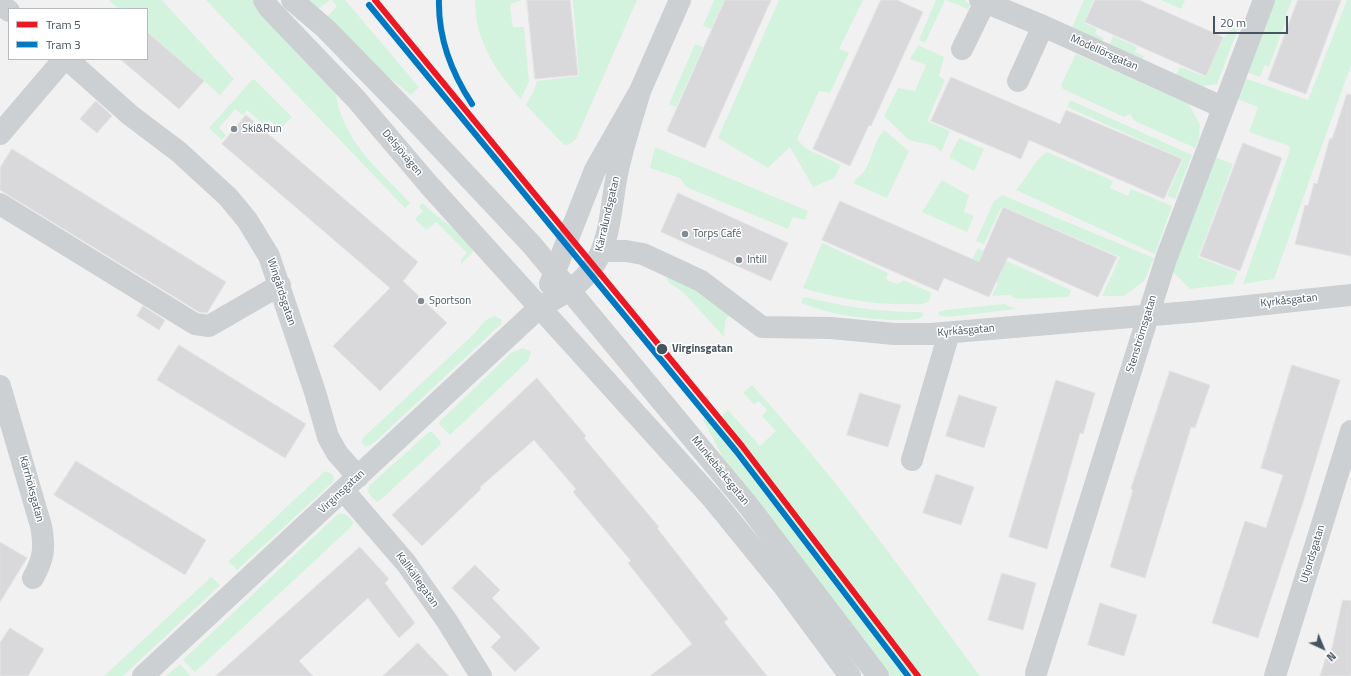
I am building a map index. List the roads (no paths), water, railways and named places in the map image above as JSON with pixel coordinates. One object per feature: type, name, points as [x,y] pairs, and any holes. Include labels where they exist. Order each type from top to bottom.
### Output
[{"type":"street","name":"Delsjövägen","points":[[264,0],[268,8],[356,99],[429,185],[540,307]]},
{"type":"street","points":[[292,0],[326,29],[413,118],[532,244],[556,272]]},
{"type":"street","name":"Kärralundsgatan","points":[[540,307],[556,272],[596,170],[640,91],[680,0]]},
{"type":"street","name":"Stenströmsgatan","points":[[1036,673],[1166,260],[1222,107],[1264,0]]},
{"type":"street","name":"Modellörsgatan","points":[[962,49],[982,1],[1043,26],[1222,107]]},
{"type":"street","points":[[0,3],[8,10]]},
{"type":"street","points":[[1018,81],[1043,26]]},
{"type":"street","points":[[0,134],[64,60]]},
{"type":"street","name":"Wingårdsgatan","points":[[66,60],[130,115],[179,152],[228,197],[263,245],[269,256],[280,285],[328,437],[351,484]]},
{"type":"street","name":"Kärralundsgatan","points":[[540,307],[571,290],[594,266],[602,251],[616,179],[640,91]]},
{"type":"street","points":[[0,204],[195,324],[209,326],[280,285]]},
{"type":"street","points":[[532,244],[552,242],[570,237]]},
{"type":"street","name":"Kyrkåsgatan","points":[[602,251],[626,251],[643,254],[701,281],[762,327],[831,328],[894,334],[949,333],[1351,295]]},
{"type":"street","name":"Munkebäcksgatan","points":[[556,272],[742,498],[878,676]]},
{"type":"street","name":"Virginsgatan","points":[[143,676],[540,307]]},
{"type":"street","points":[[540,307],[712,498],[782,584],[850,676]]},
{"type":"street","points":[[912,460],[949,333]]},
{"type":"street","name":"Kärrhöksgatan","points":[[2,397],[41,526],[44,549],[42,561],[34,578]]},
{"type":"street","name":"Utjordsgatan","points":[[1276,676],[1351,431]]},
{"type":"street","name":"Kallkällegatan","points":[[351,484],[447,621],[481,676]]},
{"type":"tram line","name":"5","points":[[375,0],[742,446],[918,676]]},
{"type":"tram line","name":"3","points":[[439,0],[439,14],[443,42],[447,55],[458,80],[472,104]]},
{"type":"tram line","name":"3","points":[[369,5],[736,451],[908,676]]},
{"type":"place","name":"Ski&Run","points":[[234,129]]},
{"type":"place","name":"Torps Café","points":[[685,234]]},
{"type":"place","name":"Intill","points":[[739,260]]},
{"type":"place","name":"Sportson","points":[[421,301]]},
{"type":"place","name":"Virginsgatan","points":[[662,349]]}]
